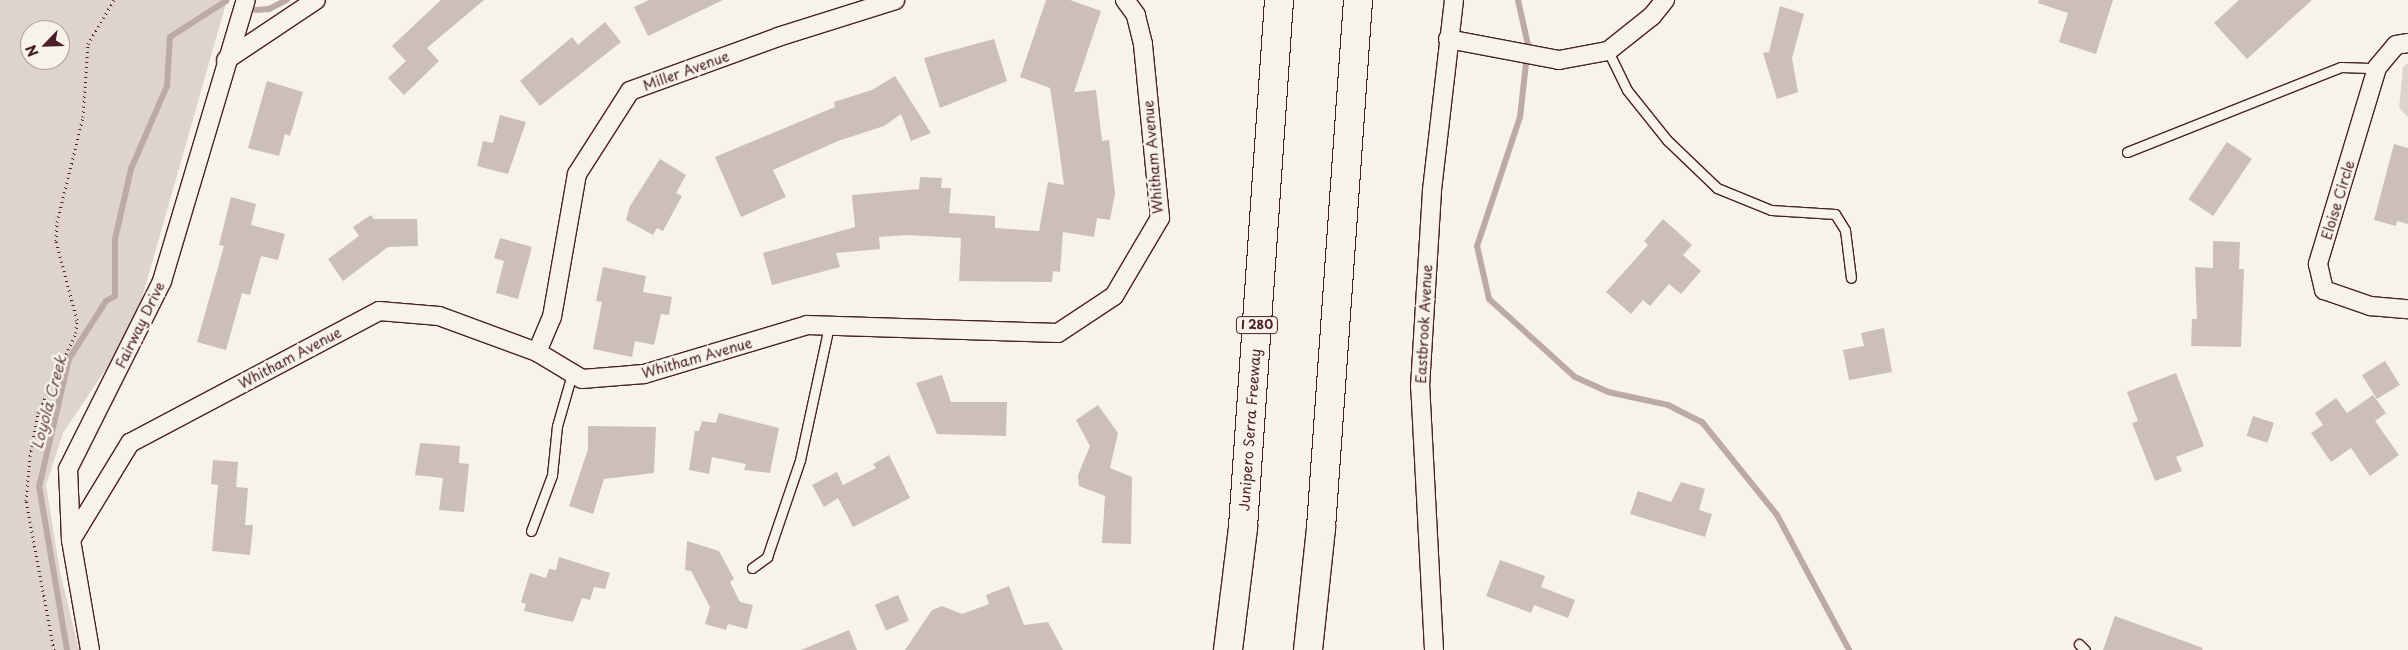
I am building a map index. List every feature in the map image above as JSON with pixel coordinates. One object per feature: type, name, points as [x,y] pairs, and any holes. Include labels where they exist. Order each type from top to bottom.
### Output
[{"type":"highway","name":"Junipero Serra Freeway","points":[[1228,650],[1243,527],[1279,0]]},
{"type":"highway","points":[[1308,650],[1321,528],[1358,0]]},
{"type":"street","name":"Fairway Drive","points":[[90,650],[71,540],[68,469],[162,281],[226,60],[246,0]]},
{"type":"street","points":[[226,60],[316,0]]},
{"type":"street","name":"Miller Avenue","points":[[537,352],[552,317],[577,174],[630,91],[778,37],[895,0]]},
{"type":"street","name":"Whitham Avenue","points":[[71,540],[130,443],[379,311],[440,316],[537,352],[582,379],[644,374],[807,325],[1058,333],[1114,296],[1160,218],[1143,44],[1136,14],[1125,0]]},
{"type":"street","name":"Eastbrook Avenue","points":[[1434,650],[1420,387],[1432,190],[1454,0]]},
{"type":"street","points":[[1448,39],[1558,60],[1608,51],[1652,16],[1664,0]]},
{"type":"street","name":"Eloise Circle","points":[[2408,43],[2396,45],[2377,68],[2318,264],[2324,290],[2370,306],[2408,309]]},
{"type":"lane","points":[[1608,51],[1632,97],[1667,140],[1716,188],[1771,210],[1834,214],[1845,230],[1851,278]]},
{"type":"lane","points":[[2127,152],[2340,68],[2377,68]]},
{"type":"lane","points":[[752,568],[767,557],[800,460],[829,326]]},
{"type":"lane","points":[[532,531],[552,475],[557,426],[572,374]]},
{"type":"path","points":[[54,650],[26,501],[30,456],[38,413],[76,333],[78,320],[56,241],[56,222],[83,117],[88,44],[114,0]]},
{"type":"shaded area","points":[[0,0],[227,0],[138,312],[114,357],[63,433],[46,485],[60,572],[79,650],[0,650]]},
{"type":"shaded area","points":[[2408,63],[2408,117],[2399,108],[2403,67]]},
{"type":"building","points":[[441,0],[484,0],[427,48],[439,61],[404,95],[388,78],[406,61],[392,46]]},
{"type":"building","points":[[649,0],[723,0],[648,36],[634,7]]},
{"type":"building","points":[[1046,0],[1070,0],[1101,11],[1074,92],[1096,90],[1102,141],[1109,140],[1115,194],[1110,220],[1097,218],[1094,237],[1063,232],[1060,272],[1053,271],[1052,282],[959,281],[961,238],[907,235],[879,237],[880,249],[836,253],[840,267],[772,285],[763,253],[855,227],[852,195],[919,189],[920,177],[942,178],[941,188],[951,188],[949,213],[995,216],[995,228],[1039,231],[1048,182],[1064,185],[1050,88],[1020,77]]},
{"type":"building","points":[[2039,0],[2113,0],[2096,54],[2059,42],[2068,13],[2038,3]]},
{"type":"building","points":[[2239,0],[2312,0],[2247,59],[2214,23]]},
{"type":"building","points":[[1780,6],[1804,14],[1792,58],[1798,92],[1777,99],[1763,53],[1769,52]]},
{"type":"building","points":[[605,22],[621,42],[540,106],[520,81],[572,37],[578,45]]},
{"type":"building","points":[[994,39],[1007,81],[940,108],[924,58]]},
{"type":"building","points":[[895,76],[931,133],[911,141],[901,114],[884,126],[838,141],[773,170],[786,197],[741,217],[715,157],[835,107],[834,102],[872,90]]},
{"type":"building","points":[[267,81],[303,92],[290,136],[285,134],[279,156],[248,148]]},
{"type":"building","points":[[500,115],[526,122],[508,174],[477,166],[483,141],[493,143]]},
{"type":"building","points":[[2227,142],[2252,159],[2213,216],[2188,199]]},
{"type":"building","points":[[2394,144],[2408,148],[2408,224],[2397,221],[2396,226],[2374,220]]},
{"type":"building","points":[[660,159],[686,175],[676,193],[682,196],[663,231],[657,228],[653,235],[626,220],[630,206]]},
{"type":"building","points":[[231,197],[256,204],[251,225],[285,234],[278,260],[261,256],[250,295],[242,293],[226,350],[197,342],[224,246],[219,245]]},
{"type":"building","points":[[371,215],[374,219],[417,219],[418,246],[388,247],[343,281],[328,259],[359,236],[353,227]]},
{"type":"building","points":[[1663,219],[1692,245],[1683,255],[1701,271],[1681,294],[1669,284],[1650,306],[1643,300],[1631,314],[1606,292],[1648,245],[1644,241]]},
{"type":"building","points":[[500,238],[532,247],[518,299],[496,293],[504,261],[494,258]]},
{"type":"building","points":[[2213,241],[2240,242],[2239,269],[2244,269],[2241,347],[2191,346],[2192,319],[2197,319],[2195,267],[2213,268]]},
{"type":"building","points":[[603,267],[646,276],[643,292],[672,297],[669,315],[661,314],[654,345],[635,341],[632,357],[593,349],[602,302],[596,301]]},
{"type":"building","points":[[1884,328],[1892,372],[1849,380],[1843,350],[1864,346],[1861,333]]},
{"type":"building","points":[[2385,361],[2400,385],[2377,399],[2362,375]]},
{"type":"building","points":[[2176,373],[2204,446],[2176,457],[2182,471],[2155,481],[2132,423],[2138,421],[2127,392]]},
{"type":"building","points":[[942,375],[951,402],[1007,402],[1006,436],[937,434],[916,383]]},
{"type":"building","points":[[2373,395],[2386,413],[2375,421],[2399,455],[2370,476],[2351,448],[2331,462],[2311,433],[2323,425],[2315,413],[2336,398],[2347,413]]},
{"type":"building","points":[[1098,405],[1118,433],[1110,468],[1132,477],[1131,544],[1102,543],[1105,496],[1079,486],[1078,475],[1090,446],[1076,420]]},
{"type":"building","points":[[719,413],[779,428],[770,473],[744,470],[746,464],[712,457],[709,474],[689,470],[695,431],[699,431],[702,421],[716,423]]},
{"type":"building","points":[[2253,416],[2274,423],[2267,443],[2247,436]]},
{"type":"building","points":[[588,426],[656,427],[654,473],[604,479],[593,514],[569,506],[588,449]]},
{"type":"building","points":[[420,443],[460,446],[459,463],[469,464],[464,512],[439,510],[443,478],[415,475]]},
{"type":"building","points":[[889,455],[910,498],[853,527],[838,498],[824,507],[812,485],[837,472],[843,485],[876,468],[873,464]]},
{"type":"building","points":[[213,460],[238,462],[236,487],[248,488],[245,525],[253,525],[250,555],[212,551],[218,485],[211,484]]},
{"type":"building","points":[[1681,482],[1705,489],[1699,510],[1712,514],[1705,537],[1630,514],[1638,491],[1671,502]]},
{"type":"building","points":[[687,541],[719,551],[734,579],[730,582],[740,602],[753,605],[747,629],[728,624],[726,630],[705,624],[710,607],[691,571],[685,570]]},
{"type":"building","points":[[559,557],[610,573],[605,589],[594,587],[590,600],[582,598],[573,622],[524,611],[526,604],[521,602],[530,573],[546,578],[549,569],[556,570]]},
{"type":"building","points":[[1500,560],[1545,576],[1541,587],[1575,600],[1568,618],[1534,605],[1531,613],[1486,596]]},
{"type":"building","points":[[1009,586],[1024,625],[1048,622],[1063,650],[905,650],[932,610],[942,606],[962,614],[989,604],[986,595]]},
{"type":"building","points":[[898,595],[909,621],[886,631],[875,605]]},
{"type":"building","points":[[2115,616],[2203,648],[2202,650],[2103,650]]},
{"type":"building","points":[[849,630],[857,650],[801,650]]},
{"type":"waterway","name":"Loyola Creek","points":[[256,10],[269,9],[287,0]]},
{"type":"waterway","points":[[1518,0],[1528,45],[1520,117],[1477,246],[1489,299],[1575,377],[1608,392],[1668,405],[1702,422],[1777,515],[1849,650]]},
{"type":"waterway","name":"Loyola Creek","points":[[67,650],[39,487],[69,359],[106,301],[115,296],[115,239],[131,169],[167,86],[170,37],[226,1]]}]
